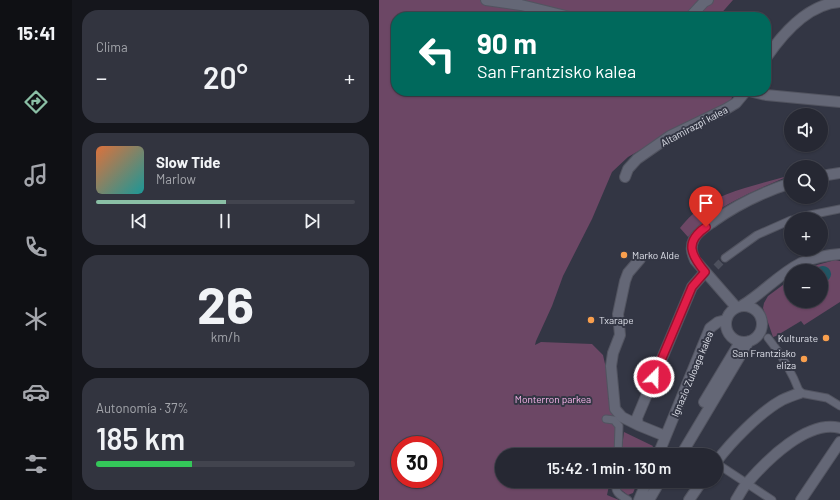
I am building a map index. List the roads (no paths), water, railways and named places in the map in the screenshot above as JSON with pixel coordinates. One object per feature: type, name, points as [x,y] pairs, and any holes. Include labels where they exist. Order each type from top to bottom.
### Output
[{"type":"street","points":[[486,0],[521,5],[550,12]]},
{"type":"street","points":[[695,12],[708,0]]},
{"type":"street","points":[[771,52],[786,32],[797,22],[819,7],[833,2],[840,2]]},
{"type":"street","points":[[771,95],[840,102]]},
{"type":"street","name":"Altamirazpi kalea","points":[[625,177],[628,169],[637,159],[670,136],[726,109],[736,103],[742,96]]},
{"type":"street","points":[[828,175],[840,173]]},
{"type":"street","points":[[784,186],[758,195],[732,209],[699,232],[694,239],[692,252],[695,260],[705,272],[739,306],[749,306],[755,309],[762,320],[764,335],[778,351],[793,375],[800,393]]},
{"type":"street","points":[[825,212],[840,209]]},
{"type":"street","points":[[725,258],[757,235],[784,223]]},
{"type":"street","points":[[744,342],[730,336],[725,326],[729,313],[801,263],[820,257],[840,254]]},
{"type":"street","points":[[813,264],[822,260],[840,258]]},
{"type":"street","points":[[640,259],[628,273],[618,314],[620,335],[613,353],[611,366],[615,409],[622,417],[665,436]]},
{"type":"street","points":[[638,425],[637,418],[692,287],[705,272]]},
{"type":"street","points":[[755,309],[769,292],[784,280]]},
{"type":"street","name":"Ignazio Zuloaga kalea","points":[[661,448],[710,328],[718,322],[726,320]]},
{"type":"street","points":[[678,448],[744,342],[764,335]]},
{"type":"street","points":[[685,448],[744,342]]},
{"type":"street","points":[[723,454],[758,418],[781,400],[800,393],[827,398],[840,406]]},
{"type":"street","points":[[606,419],[614,420],[619,426],[618,448]]},
{"type":"street","points":[[736,500],[747,483],[768,461],[799,437],[825,426],[840,428]]},
{"type":"street","points":[[801,500],[840,442]]},
{"type":"street","points":[[723,467],[772,500]]},
{"type":"street","points":[[616,488],[618,494],[628,500]]},
{"type":"street","points":[[639,500],[644,488]]},
{"type":"street","points":[[649,500],[655,488]]},
{"type":"street","points":[[656,500],[663,488]]},
{"type":"street","points":[[689,500],[697,488]]},
{"type":"tunnel","points":[[716,267],[725,258]]},
{"type":"place","name":"Marko Alde","points":[[624,255]]},
{"type":"place","name":"Txarape","points":[[591,320]]},
{"type":"place","name":"Kulturate","points":[[826,338]]},
{"type":"place","name":"San Frantzisko eliza","points":[[804,359]]},
{"type":"park label","name":"Monterron parkea","points":[[553,399]]}]
